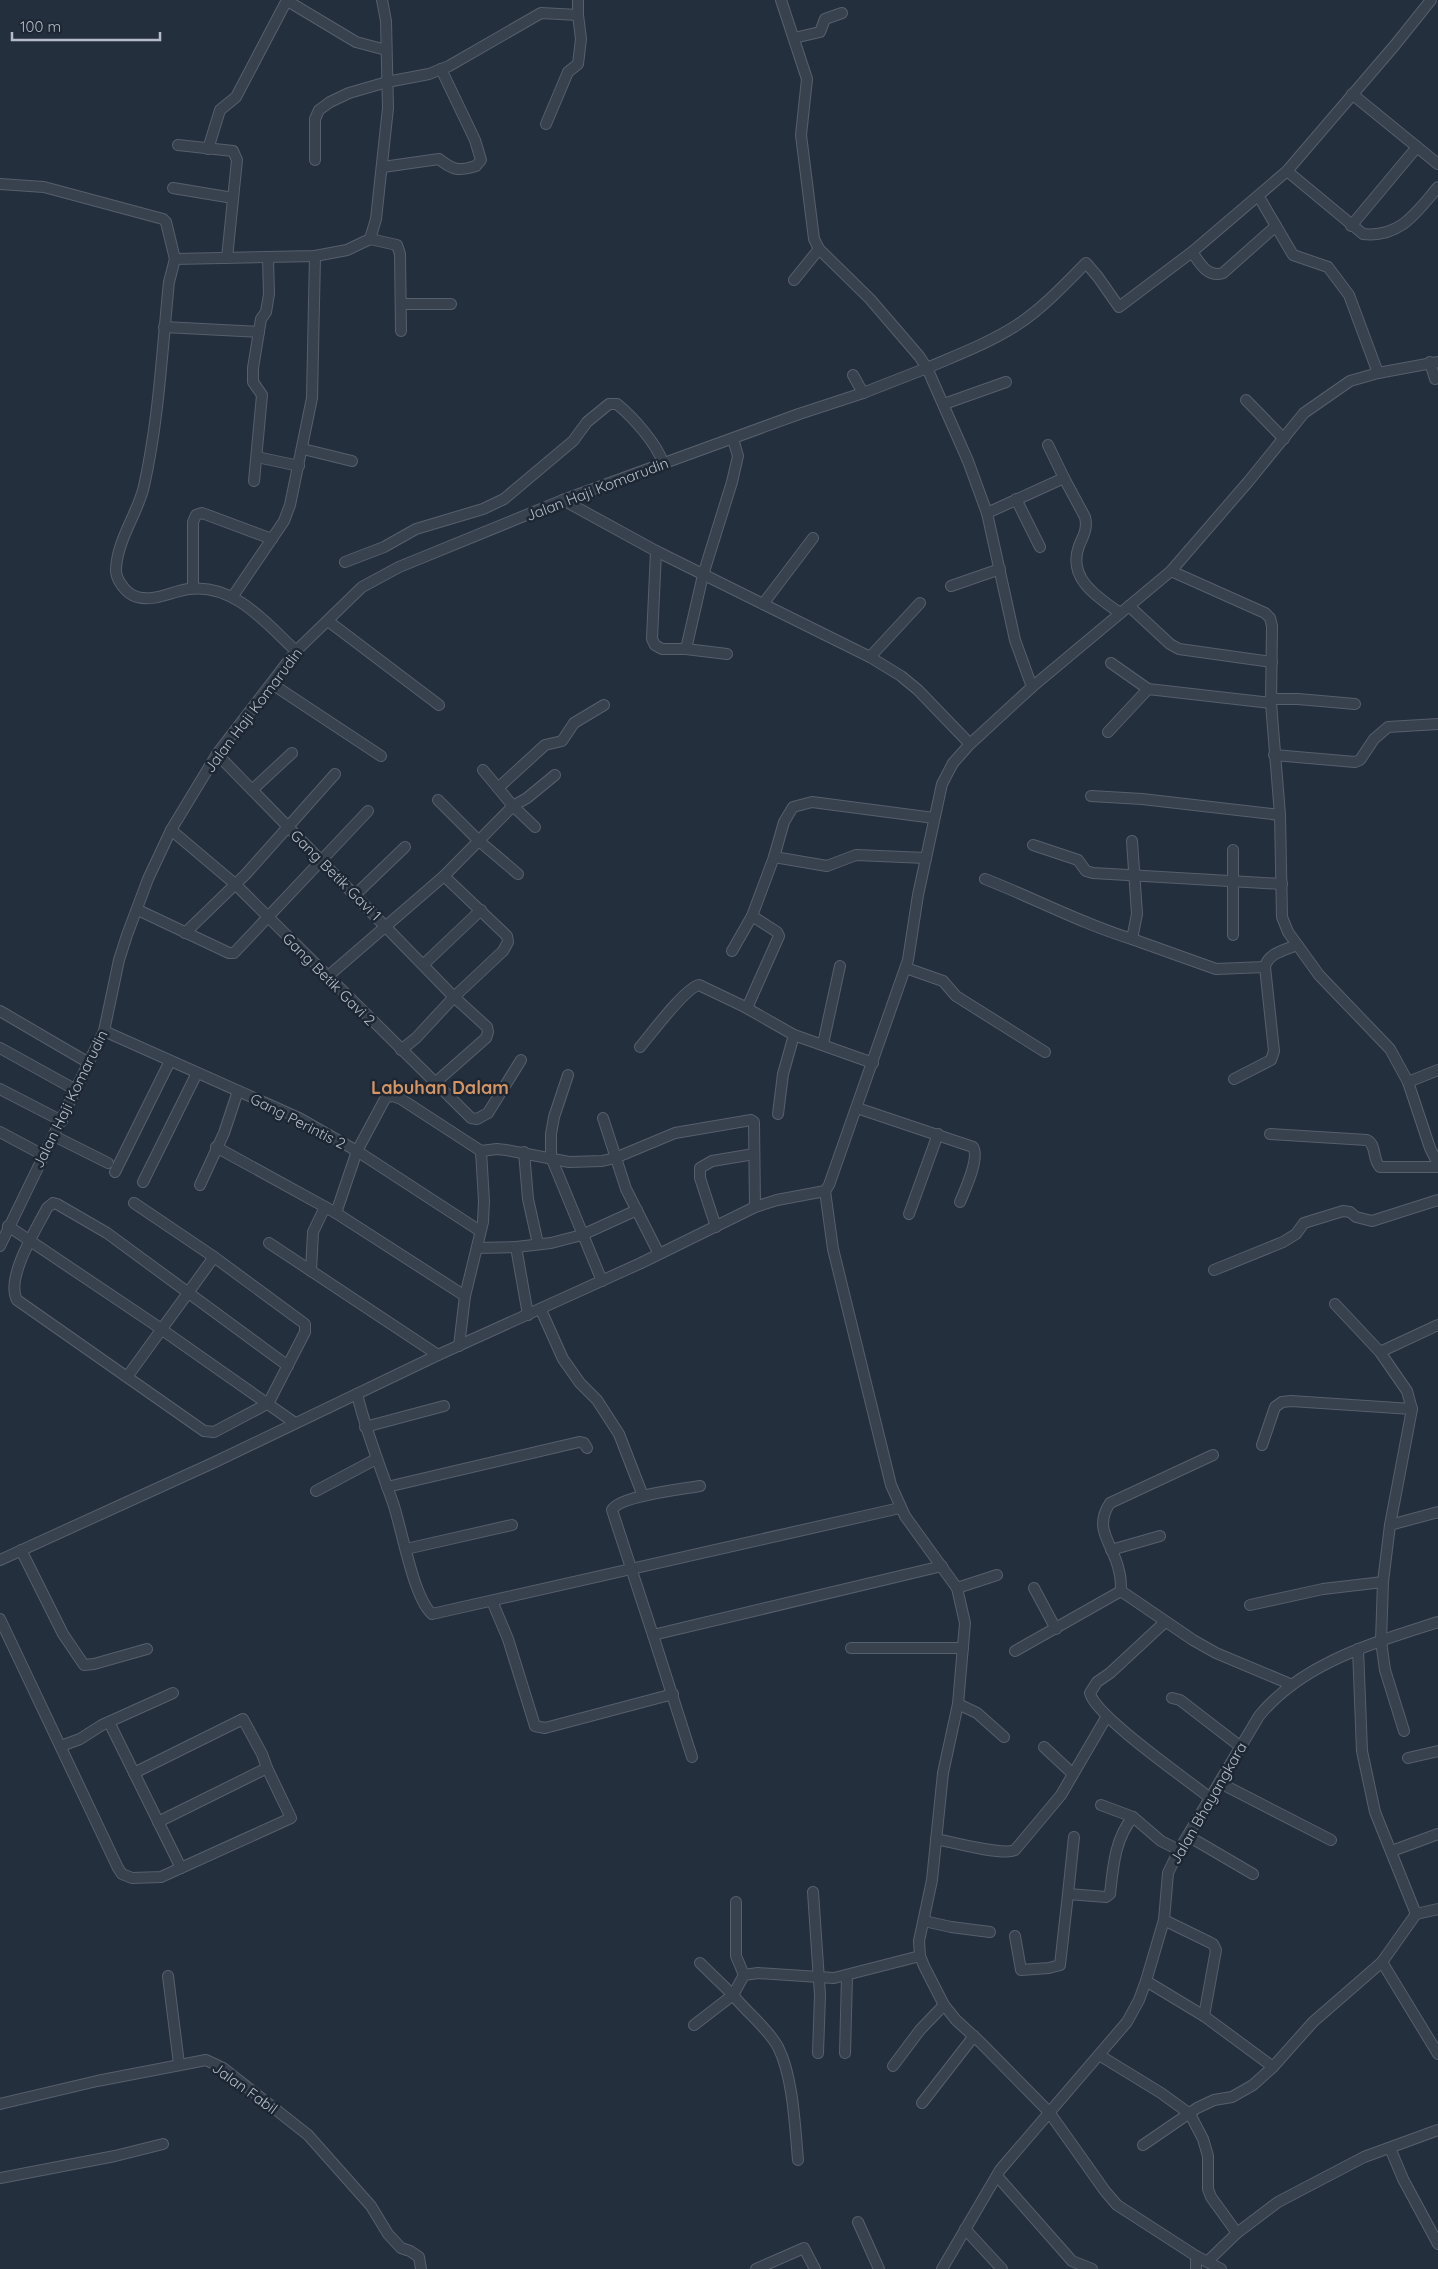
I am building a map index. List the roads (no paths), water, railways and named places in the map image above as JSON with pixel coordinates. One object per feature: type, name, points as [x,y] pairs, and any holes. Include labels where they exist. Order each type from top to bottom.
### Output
[{"type":"street","points":[[208,150],[220,110],[236,97],[287,0],[356,42],[386,50]]},
{"type":"street","points":[[370,239],[376,219],[388,108],[386,22],[382,0]]},
{"type":"street","points":[[546,124],[568,72],[578,64],[581,39],[578,0]]},
{"type":"street","points":[[781,0],[807,78],[801,135],[814,239],[819,249],[870,299],[923,362],[944,404],[987,513],[1015,640],[1032,687]]},
{"type":"street","points":[[1276,226],[1223,273],[1209,273],[1203,268],[1192,252],[1287,171],[1431,0]]},
{"type":"street","points":[[315,160],[315,119],[319,110],[349,93],[387,82],[428,74],[441,69],[541,13],[578,15]]},
{"type":"street","points":[[794,38],[820,32],[825,18],[842,13]]},
{"type":"street","points":[[383,167],[439,159],[449,168],[461,170],[476,166],[480,160],[474,140],[441,69]]},
{"type":"street","points":[[1352,94],[1438,164]]},
{"type":"street","points":[[178,145],[208,150],[233,151],[236,154],[227,258]]},
{"type":"street","points":[[1351,226],[1417,147]]},
{"type":"street","points":[[1287,171],[1362,234],[1374,235],[1398,228],[1411,218],[1438,187]]},
{"type":"street","points":[[0,184],[44,187],[163,219],[166,222],[175,259],[169,282],[153,440],[144,489],[127,526],[116,569],[122,586],[130,594],[137,597],[151,598],[193,588],[206,587],[233,596],[296,651]]},
{"type":"street","points":[[173,188],[233,198]]},
{"type":"street","points":[[1258,197],[1293,255],[1328,267],[1349,295],[1378,373]]},
{"type":"street","points":[[175,259],[315,256],[346,250],[370,239],[397,245],[400,254],[400,331]]},
{"type":"street","points":[[794,280],[819,249]]},
{"type":"street","name":"Jalan Haji Komarudin","points":[[0,1246],[8,1226],[62,1121],[104,1031],[120,960],[148,880],[171,830],[217,754],[296,651],[362,587],[374,580],[662,458],[733,439],[799,414],[858,384],[923,362],[973,348],[1017,325],[1047,302],[1086,264],[1098,277],[1119,307],[1192,252]]},
{"type":"street","points":[[233,596],[288,514],[312,398],[315,256]]},
{"type":"street","points":[[254,482],[262,395],[252,380],[261,320],[266,312],[268,258]]},
{"type":"street","points":[[401,304],[451,304]]},
{"type":"street","points":[[164,327],[259,332]]},
{"type":"street","points":[[0,1560],[216,1462],[438,1354],[541,1310],[755,1207],[777,1200],[824,1191],[829,1185],[906,968],[934,818],[942,784],[952,764],[970,744],[1032,687],[1171,571],[1304,413],[1325,396],[1350,381],[1378,373],[1434,362],[1435,379]]},
{"type":"street","points":[[944,404],[1006,382]]},
{"type":"street","points":[[1246,400],[1284,439]]},
{"type":"street","points":[[345,562],[384,547],[416,529],[483,509],[504,499],[572,441],[587,422],[609,404],[620,406],[662,458]]},
{"type":"street","points":[[686,649],[703,575],[732,482],[738,456],[733,439]]},
{"type":"street","points":[[1048,444],[1087,524],[1076,555],[1076,570],[1080,579],[1101,600],[1120,613]]},
{"type":"street","points":[[302,449],[352,461]]},
{"type":"street","points":[[257,456],[299,466]]},
{"type":"street","points":[[987,513],[1064,478]]},
{"type":"street","points":[[1016,499],[1040,547]]},
{"type":"street","points":[[563,500],[656,551],[870,657],[918,690],[970,744]]},
{"type":"street","points":[[193,588],[193,522],[196,515],[202,513],[272,539]]},
{"type":"street","points":[[763,604],[813,538]]},
{"type":"street","points":[[656,551],[652,638],[655,645],[662,649],[686,649],[727,654]]},
{"type":"street","points":[[951,586],[1000,569]]},
{"type":"street","points":[[1171,571],[1265,613],[1270,618],[1272,626],[1271,701],[1280,815],[1282,916],[1288,932],[1318,975],[1390,1049],[1408,1082],[1434,1146],[1438,1165],[1380,1167],[1376,1164],[1373,1145],[1367,1140],[1270,1134]]},
{"type":"street","points":[[870,657],[920,603]]},
{"type":"street","points":[[1129,606],[1170,644],[1179,649],[1272,662]]},
{"type":"street","points":[[328,621],[440,705]]},
{"type":"street","points":[[1111,663],[1148,689],[1271,701],[1298,699],[1355,704]]},
{"type":"street","points":[[272,684],[382,756]]},
{"type":"street","points":[[1108,732],[1148,689]]},
{"type":"street","points":[[498,788],[547,744],[562,741],[574,723],[604,705]]},
{"type":"street","points":[[1274,755],[1355,762],[1360,760],[1374,739],[1388,727],[1438,724]]},
{"type":"street","points":[[252,790],[292,753]]},
{"type":"street","name":"Gang Betik Gavi 1","points":[[217,754],[454,996],[487,1027],[488,1035],[436,1082]]},
{"type":"street","points":[[484,770],[513,806],[535,827]]},
{"type":"street","points":[[185,933],[235,884],[335,774]]},
{"type":"street","points":[[327,977],[444,876],[513,806],[527,798],[555,775]]},
{"type":"street","points":[[1091,796],[1142,799],[1280,815]]},
{"type":"street","points":[[438,800],[479,841],[518,874]]},
{"type":"street","points":[[732,951],[752,916],[774,857],[784,822],[793,807],[812,802],[934,818]]},
{"type":"street","points":[[138,910],[234,954],[368,811]]},
{"type":"street","name":"Gang Betik Gavi 2","points":[[171,830],[235,884],[471,1118],[477,1119],[488,1112],[522,1060]]},
{"type":"street","points":[[1132,841],[1137,914],[1132,939]]},
{"type":"street","points":[[1033,845],[1078,860],[1086,871],[1282,884]]},
{"type":"street","points":[[355,895],[405,847]]},
{"type":"street","points":[[1233,850],[1233,935]]},
{"type":"street","points":[[774,857],[827,866],[856,855],[926,858]]},
{"type":"street","points":[[401,1050],[416,1038],[454,996],[503,951],[508,942],[507,936],[444,876]]},
{"type":"street","points":[[986,880],[1025,894],[1113,933],[1216,969],[1265,967]]},
{"type":"street","points":[[424,964],[480,910]]},
{"type":"street","points":[[747,1008],[779,936],[777,932],[752,916]]},
{"type":"street","points":[[1234,1079],[1271,1060],[1274,1050],[1265,967],[1271,957],[1297,945]]},
{"type":"street","points":[[823,1044],[840,966]]},
{"type":"street","points":[[906,968],[943,981],[956,996],[1045,1052]]},
{"type":"street","points":[[640,1047],[695,986],[704,987],[747,1008],[794,1035],[873,1063]]},
{"type":"street","points":[[0,1011],[90,1063]]},
{"type":"street","name":"Gang Perintis 2","points":[[104,1031],[299,1118],[357,1151],[480,1231]]},
{"type":"street","points":[[778,1114],[783,1074],[794,1035]]},
{"type":"street","points":[[0,1048],[76,1090]]},
{"type":"street","points":[[115,1172],[170,1061]]},
{"type":"street","points":[[1408,1082],[1438,1070]]},
{"type":"street","points":[[143,1182],[197,1073]]},
{"type":"street","points":[[568,1075],[554,1117],[551,1134],[552,1157],[602,1281]]},
{"type":"street","points":[[0,1089],[62,1121]]},
{"type":"street","points":[[200,1185],[224,1133],[238,1091]]},
{"type":"street","points":[[336,1213],[357,1151],[386,1097],[393,1096],[401,1099],[481,1151],[497,1149],[524,1152],[569,1162],[602,1161],[615,1158],[675,1133],[751,1120],[754,1122],[755,1207]]},
{"type":"street","points":[[857,1108],[970,1145],[976,1151],[971,1172],[960,1202]]},
{"type":"street","points":[[602,1118],[626,1189],[659,1254]]},
{"type":"street","points":[[0,1132],[43,1155]]},
{"type":"street","points":[[909,1214],[938,1134]]},
{"type":"street","points":[[54,1136],[108,1163]]},
{"type":"street","points":[[216,1147],[336,1213],[465,1296]]},
{"type":"street","points":[[459,1346],[465,1296],[477,1248],[484,1200],[481,1151]]},
{"type":"street","points":[[524,1152],[528,1199],[538,1244]]},
{"type":"street","points":[[716,1226],[700,1178],[700,1168],[712,1161],[754,1154]]},
{"type":"street","points":[[824,1191],[832,1250],[891,1486],[900,1508],[957,1588],[965,1623],[958,1704],[943,1773],[932,1880],[919,1941],[920,1956],[944,2006],[1049,2112],[1117,2205],[1196,2256],[1221,2269]]},
{"type":"street","points":[[1214,1270],[1283,1242],[1296,1234],[1304,1223],[1334,1214],[1350,1212],[1356,1217],[1372,1221],[1438,1200]]},
{"type":"street","points":[[134,1203],[214,1257],[305,1324],[305,1332],[288,1366],[268,1404],[214,1432],[206,1432],[16,1298],[15,1284],[18,1266],[47,1208],[53,1203],[107,1233],[288,1366]]},
{"type":"street","points":[[311,1271],[314,1232],[325,1207]]},
{"type":"street","points":[[477,1248],[516,1247],[551,1243],[582,1235],[637,1210]]},
{"type":"street","points":[[8,1226],[295,1423]]},
{"type":"street","points":[[269,1243],[438,1354]]},
{"type":"street","points":[[516,1247],[528,1315]]},
{"type":"street","points":[[128,1377],[214,1257]]},
{"type":"street","points":[[1336,1304],[1380,1352],[1407,1391],[1412,1408],[1390,1525],[1383,1582],[1381,1641],[1385,1670],[1404,1731]]},
{"type":"street","points":[[541,1310],[563,1359],[580,1384],[597,1400],[619,1434],[643,1496]]},
{"type":"street","points":[[1380,1352],[1438,1326]]},
{"type":"street","points":[[357,1394],[365,1427],[387,1487],[425,1606],[432,1614],[900,1508]]},
{"type":"street","points":[[1262,1445],[1274,1410],[1282,1402],[1412,1408]]},
{"type":"street","points":[[365,1427],[444,1406]]},
{"type":"street","points":[[387,1487],[579,1442],[584,1443],[587,1448]]},
{"type":"street","points":[[1213,1455],[1110,1503],[1103,1514],[1102,1523],[1119,1570],[1121,1591],[1165,1622],[1216,1653],[1290,1684]]},
{"type":"street","points":[[316,1491],[376,1459]]},
{"type":"street","points":[[692,1757],[612,1510],[617,1504],[643,1496],[700,1486]]},
{"type":"street","points":[[1390,1525],[1438,1512]]},
{"type":"street","points":[[406,1549],[512,1526]]},
{"type":"street","points":[[1111,1550],[1160,1536]]},
{"type":"street","points":[[21,1550],[63,1634],[84,1664],[94,1664],[147,1649]]},
{"type":"street","points":[[653,1635],[942,1566]]},
{"type":"street","points":[[957,1588],[997,1575]]},
{"type":"street","points":[[1250,1604],[1323,1589],[1383,1582]]},
{"type":"street","points":[[1034,1588],[1056,1629]]},
{"type":"street","points":[[1015,1651],[1121,1591]]},
{"type":"street","points":[[492,1601],[508,1639],[535,1726],[546,1728],[673,1694]]},
{"type":"street","points":[[0,1618],[100,1832],[122,1874],[132,1878],[161,1878],[292,1818],[262,1754],[243,1719],[134,1773]]},
{"type":"street","points":[[1165,1622],[1092,1688],[1090,1692],[1092,1699],[1107,1716],[1210,1798]]},
{"type":"street","name":"Jalan Bhayangkara","points":[[942,2269],[997,2176],[1049,2112],[1127,2022],[1139,2000],[1146,1981],[1164,1920],[1168,1873],[1179,1850],[1259,1716],[1290,1684],[1312,1670],[1358,1649],[1438,1622]]},
{"type":"street","points":[[851,1648],[963,1648]]},
{"type":"street","points":[[1358,1649],[1362,1751],[1375,1812],[1416,1914]]},
{"type":"street","points":[[61,1746],[80,1739],[109,1722],[173,1693]]},
{"type":"street","points":[[1172,1698],[1180,1700],[1241,1747]]},
{"type":"street","points":[[958,1704],[977,1713],[1004,1737]]},
{"type":"street","points":[[936,1839],[992,1850],[1010,1852],[1015,1850],[1061,1795],[1107,1716]]},
{"type":"street","points":[[109,1722],[181,1868]]},
{"type":"street","points":[[1044,1747],[1073,1774]]},
{"type":"street","points":[[1408,1758],[1438,1751]]},
{"type":"street","points":[[158,1822],[267,1768]]},
{"type":"street","points":[[1220,1783],[1331,1840]]},
{"type":"street","points":[[1101,1805],[1133,1817],[1161,1841],[1179,1850]]},
{"type":"street","points":[[1068,1894],[1109,1896],[1118,1844],[1124,1828],[1133,1817]]},
{"type":"street","points":[[1392,1851],[1438,1834]]},
{"type":"street","points":[[1188,1836],[1253,1874]]},
{"type":"street","points":[[1015,1936],[1021,1970],[1060,1966],[1074,1837]]},
{"type":"street","points":[[814,1892],[820,2015],[818,2053]]},
{"type":"street","points":[[736,1902],[736,1956],[744,1975]]},
{"type":"street","points":[[1143,2145],[1207,2103],[1237,2094],[1253,2085],[1273,2067],[1314,2022],[1382,1962],[1416,1914],[1438,1908]]},
{"type":"street","points":[[1164,1920],[1207,1940],[1213,1944],[1216,1950],[1204,2016]]},
{"type":"street","points":[[924,1921],[990,1932]]},
{"type":"street","points":[[744,1975],[758,1973],[834,1978],[920,1956]]},
{"type":"street","points":[[1382,1962],[1438,2054]]},
{"type":"street","points":[[700,1963],[758,2021],[779,2049],[791,2092],[798,2160]]},
{"type":"street","points":[[694,2026],[733,1995],[744,1975]]},
{"type":"street","points":[[168,1976],[179,2064]]},
{"type":"street","points":[[845,2053],[847,1976]]},
{"type":"street","points":[[1146,1981],[1204,2016],[1273,2067]]},
{"type":"street","points":[[893,2066],[920,2030],[944,2006]]},
{"type":"street","points":[[922,2103],[974,2036]]},
{"type":"street","points":[[1099,2055],[1161,2093],[1190,2114],[1203,2138],[1208,2156],[1208,2189],[1211,2197],[1238,2233]]},
{"type":"street","name":"Jalan Fabil","points":[[0,2104],[98,2081],[206,2060],[223,2068],[308,2135],[372,2206],[388,2234],[401,2248],[419,2257],[421,2269]]},
{"type":"street","points":[[1208,2261],[1238,2233],[1278,2202],[1364,2157],[1438,2130]]},
{"type":"street","points":[[0,2178],[115,2156],[163,2144]]},
{"type":"street","points":[[1390,2148],[1403,2179],[1438,2244]]},
{"type":"street","points":[[997,2176],[1072,2261],[1092,2269]]},
{"type":"street","points":[[858,2222],[879,2269]]},
{"type":"street","points":[[965,2229],[1002,2269]]},
{"type":"street","points":[[756,2269],[804,2248],[815,2269]]},
{"type":"street","points":[[1196,2256],[1196,2269]]},
{"type":"district","name":"Labuhan Dalam","points":[[440,1087]]}]
